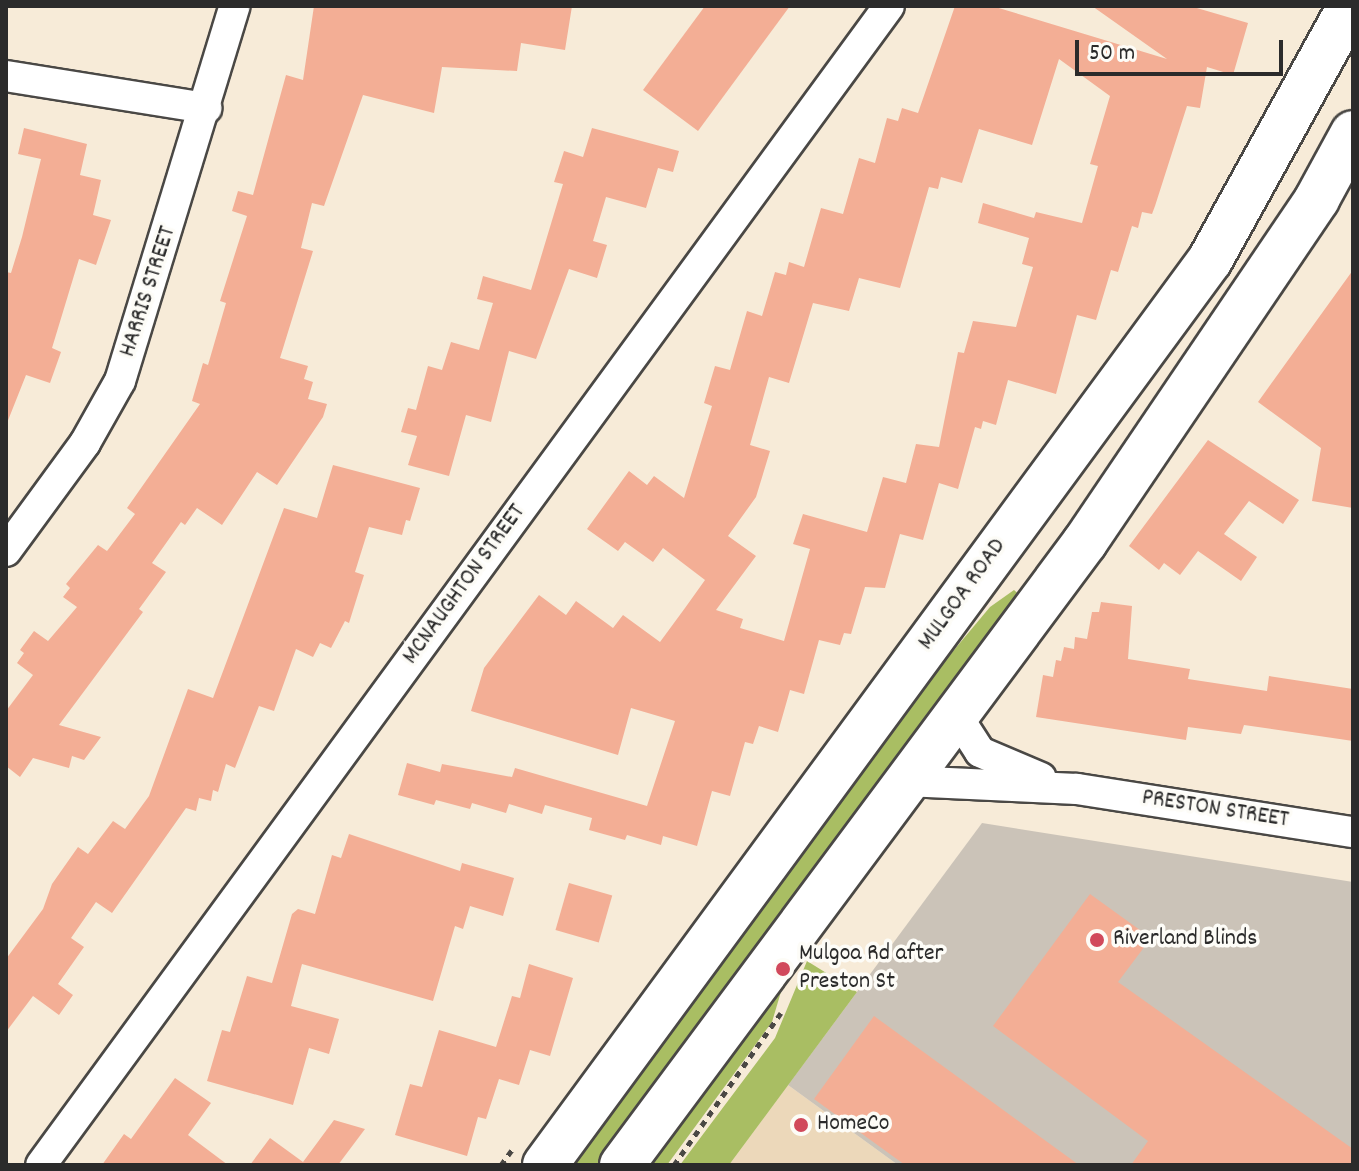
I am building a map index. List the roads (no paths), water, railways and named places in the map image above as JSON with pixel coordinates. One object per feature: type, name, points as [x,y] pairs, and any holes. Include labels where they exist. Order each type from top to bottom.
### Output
[{"type":"main road","name":"MULGOA ROAD","points":[[545,1165],[1210,260],[1350,6]]},
{"type":"main road","points":[[622,1165],[1085,542],[1317,199],[1353,133]]},
{"type":"street","name":"HARRIS STREET","points":[[6,551],[85,443],[120,381],[235,6]]},
{"type":"street","name":"MCNAUGHTON STREET","points":[[41,1165],[889,6]]},
{"type":"street","points":[[6,76],[206,108]]},
{"type":"street","name":"PRESTON STREET","points":[[955,713],[971,742],[990,759],[1077,789]]},
{"type":"street","name":"PRESTON STREET","points":[[906,781],[1077,789],[1353,832]]},
{"type":"place","name":"Riverland Blinds","points":[[1097,940]]},
{"type":"place","name":"Mulgoa Rd after Preston St","points":[[783,969]]},
{"type":"place","name":"HomeCo","points":[[801,1125]]}]
